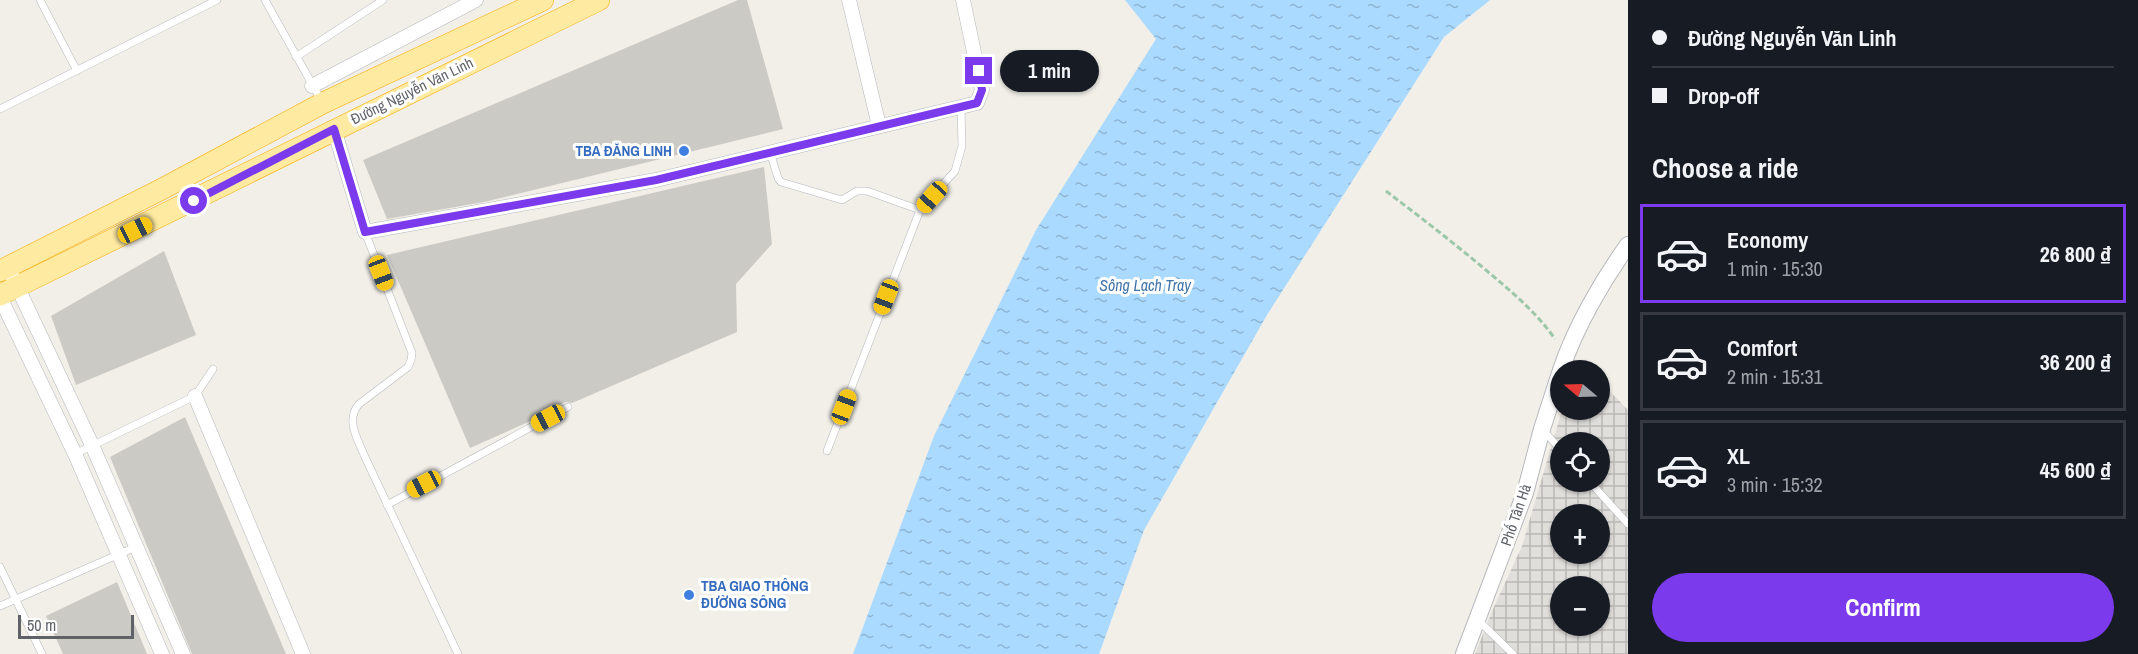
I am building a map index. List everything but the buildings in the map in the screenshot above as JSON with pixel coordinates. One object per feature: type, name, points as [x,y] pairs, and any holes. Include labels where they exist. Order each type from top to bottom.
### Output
[{"type":"highway","name":"Đường Nguyễn Văn Linh","points":[[4,269],[162,189],[317,95],[543,0]]},
{"type":"highway","name":"Đường Nguyễn Văn Linh","points":[[6,293],[599,0]]},
{"type":"street","points":[[317,95],[476,0]]},
{"type":"street","points":[[849,0],[879,126]]},
{"type":"street","points":[[334,129],[365,232],[656,180],[977,103],[982,90],[963,0]]},
{"type":"street","name":"Phố Tân Hà","points":[[1565,360],[1590,307],[1628,245]]},
{"type":"street","points":[[4,269],[6,293],[162,654]]},
{"type":"street","points":[[6,293],[93,445],[183,654]]},
{"type":"street","points":[[195,396],[303,654]]},
{"type":"street","name":"Phố Tân Hà","points":[[1464,654],[1525,493],[1550,404]]},
{"type":"lane","points":[[40,0],[77,71]]},
{"type":"lane","points":[[0,109],[217,0]]},
{"type":"lane","points":[[265,0],[317,95]]},
{"type":"lane","points":[[297,57],[383,0]]},
{"type":"lane","points":[[827,451],[920,210],[955,171],[962,146],[961,107]]},
{"type":"lane","points":[[770,152],[778,178],[782,182],[842,200],[857,191],[867,191],[920,210]]},
{"type":"lane","points":[[365,232],[412,353],[408,367],[355,408],[352,418],[355,434],[458,654]]},
{"type":"lane","points":[[75,454],[195,396],[213,369]]},
{"type":"lane","points":[[387,505],[568,406]]},
{"type":"lane","points":[[1542,429],[1550,438]]},
{"type":"lane","points":[[1599,492],[1628,524]]},
{"type":"lane","points":[[0,606],[138,546]]},
{"type":"lane","points":[[0,567],[42,654]]},
{"type":"lane","points":[[1477,620],[1513,654]]},
{"type":"path","points":[[1386,191],[1510,290],[1544,323],[1559,360]]},
{"type":"shaded area","points":[[1610,391],[1628,410],[1628,654],[1475,654],[1522,546],[1550,451],[1550,492],[1610,492],[1610,432],[1556,432],[1559,420],[1610,420]]},
{"type":"water","name":"Sông Lạch Tray","points":[[1125,0],[1490,0],[1444,37],[1267,315],[1144,530],[1099,654],[853,654],[934,436],[1036,230],[1156,39]]},
{"type":"place","name":"TBA ĐĂNG LINH","points":[[684,151]]},
{"type":"place","name":"TBA GIAO THÔNG ĐƯỜNG SÔNG","points":[[689,595]]},
{"type":"route","points":[[194,201],[334,129],[365,232],[656,180],[977,103],[982,90],[979,71]]}]
